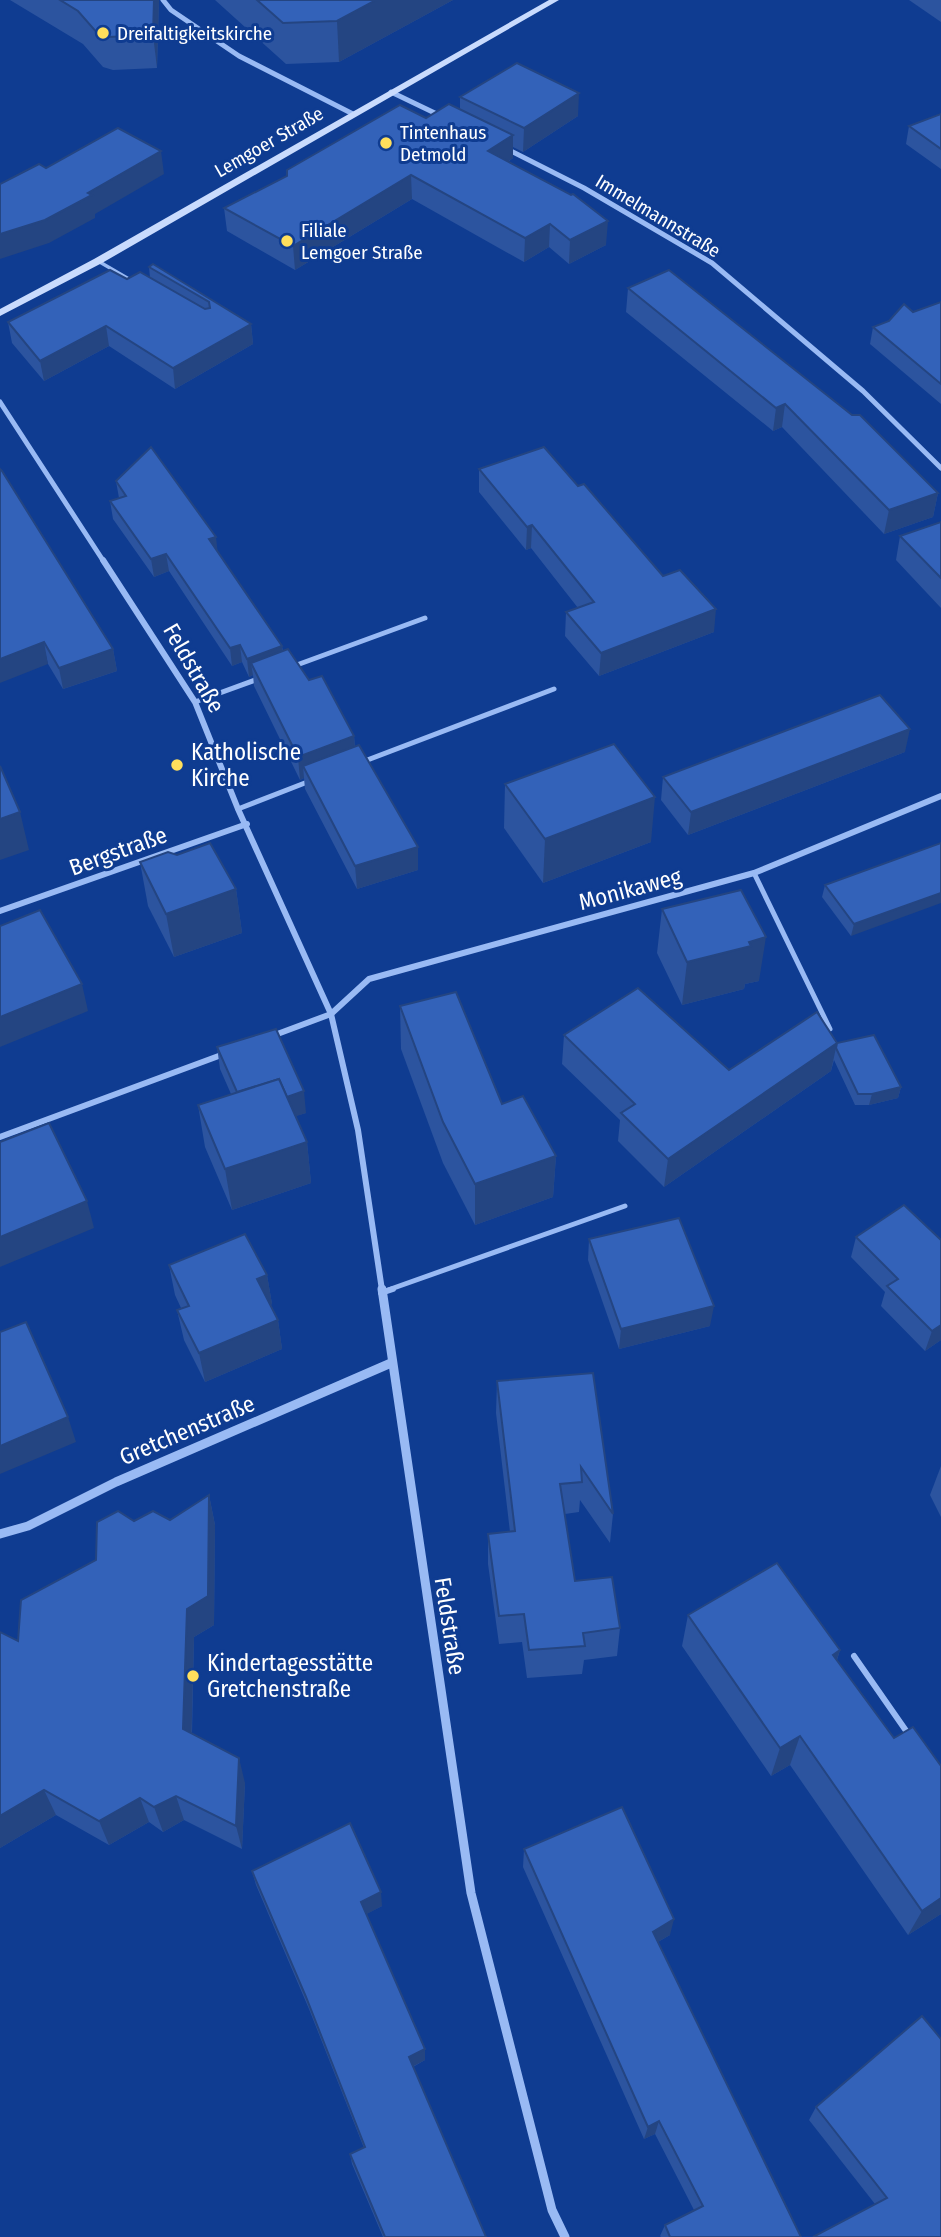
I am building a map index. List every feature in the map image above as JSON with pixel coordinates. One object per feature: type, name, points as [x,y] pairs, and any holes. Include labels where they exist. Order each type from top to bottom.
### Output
[{"type":"main road","name":"Lemgoer Straße","points":[[0,313],[97,261],[555,0]]},
{"type":"street","points":[[163,0],[171,10],[239,56],[353,114]]},
{"type":"street","points":[[391,92],[451,121]]},
{"type":"street","name":"Immelmannstraße","points":[[499,145],[584,188],[712,263],[863,391],[941,468]]},
{"type":"street","name":"Feldstraße","points":[[0,402],[195,702],[238,809],[331,1014],[358,1130],[471,1893],[552,2210],[565,2237]]},
{"type":"street","name":"Monikaweg","points":[[331,1014],[369,979],[754,873],[941,796]]},
{"type":"street","name":"Bergstraße","points":[[0,912],[247,824]]},
{"type":"street","points":[[260,1040],[331,1014]]},
{"type":"street","points":[[0,1137],[237,1049]]},
{"type":"street","name":"Gretchenstraße","points":[[0,1534],[28,1526],[116,1482],[391,1363]]},
{"type":"lane","points":[[97,261],[142,287]]},
{"type":"lane","points":[[285,669],[425,618]]},
{"type":"lane","points":[[195,702],[259,678]]},
{"type":"lane","points":[[352,765],[554,688]]},
{"type":"lane","points":[[238,809],[314,780]]},
{"type":"lane","points":[[754,873],[830,1029]]},
{"type":"lane","points":[[381,1293],[625,1206]]},
{"type":"lane","points":[[854,1656],[917,1747]]},
{"type":"building","points":[[60,0],[154,0],[153,35],[108,37],[98,34],[78,11]]},
{"type":"building","points":[[257,0],[376,0],[337,21],[283,23]]},
{"type":"building","points":[[517,63],[579,93],[524,128],[460,97]]},
{"type":"building","points":[[449,104],[513,135],[488,151],[573,194],[608,221],[570,240],[550,224],[525,238],[411,175],[293,246],[224,208],[287,176],[287,170],[400,105],[426,118]]},
{"type":"building","points":[[941,114],[941,149],[909,126]]},
{"type":"building","points":[[118,128],[161,151],[88,193],[92,195],[45,220],[0,234],[0,184],[39,164],[46,168]]},
{"type":"building","points":[[153,264],[251,324],[173,368],[106,326],[40,361],[8,322],[110,270],[127,279],[140,272],[205,309],[210,308],[209,302],[149,267]]},
{"type":"building","points":[[669,270],[852,415],[860,415],[938,493],[889,510],[785,404],[776,408],[628,288]]},
{"type":"building","points":[[941,302],[941,384],[873,327],[889,321],[904,304],[913,312]]},
{"type":"building","points":[[151,447],[216,537],[209,539],[282,646],[247,659],[240,645],[230,648],[166,554],[151,559],[110,501],[126,496],[116,481]]},
{"type":"building","points":[[544,447],[578,486],[584,484],[663,576],[680,570],[716,609],[601,653],[566,612],[594,602],[532,525],[527,527],[479,469]]},
{"type":"building","points":[[0,469],[113,649],[59,668],[44,642],[0,659]]},
{"type":"building","points":[[941,522],[941,578],[900,536]]},
{"type":"building","points":[[288,649],[309,680],[322,676],[354,736],[298,757],[251,663]]},
{"type":"building","points":[[880,695],[910,729],[691,812],[663,777]]},
{"type":"building","points":[[614,744],[655,797],[545,839],[505,784]]},
{"type":"building","points":[[359,745],[418,847],[355,866],[303,766]]},
{"type":"building","points":[[0,766],[20,812],[0,819]]},
{"type":"building","points":[[210,843],[236,889],[166,914],[140,862],[168,852],[177,855]]},
{"type":"building","points":[[941,843],[941,893],[854,924],[825,885]]},
{"type":"building","points":[[741,890],[766,937],[749,942],[751,946],[687,962],[662,909]]},
{"type":"building","points":[[40,910],[82,984],[0,1017],[0,926]]},
{"type":"building","points":[[638,988],[729,1070],[817,1012],[837,1043],[668,1159],[621,1113],[635,1104],[564,1035]]},
{"type":"building","points":[[456,992],[502,1104],[523,1096],[556,1156],[475,1184],[443,1122],[400,1006]]},
{"type":"building","points":[[276,1029],[304,1091],[287,1097],[279,1079],[237,1092],[217,1047]]},
{"type":"building","points":[[874,1035],[901,1087],[872,1094],[858,1094],[836,1048],[837,1043]]},
{"type":"building","points":[[279,1079],[307,1142],[225,1169],[198,1105]]},
{"type":"building","points":[[49,1123],[87,1201],[0,1237],[0,1142]]},
{"type":"building","points":[[904,1205],[941,1240],[941,1325],[932,1331],[887,1286],[898,1279],[856,1237]]},
{"type":"building","points":[[679,1218],[714,1306],[621,1329],[589,1239]]},
{"type":"building","points":[[245,1234],[267,1275],[257,1279],[278,1320],[199,1353],[177,1310],[189,1306],[169,1265]]},
{"type":"building","points":[[26,1322],[68,1417],[0,1446],[0,1332]]},
{"type":"building","points":[[593,1373],[613,1514],[581,1467],[582,1482],[560,1484],[575,1581],[612,1577],[620,1628],[583,1633],[585,1646],[529,1650],[524,1614],[499,1616],[488,1534],[515,1531],[497,1381]]},
{"type":"building","name":"Kindertagesstätte Gretchenstraße","points":[[209,1495],[208,1596],[187,1609],[183,1729],[239,1758],[236,1826],[176,1796],[154,1807],[140,1798],[99,1821],[44,1790],[0,1816],[0,1632],[18,1641],[21,1600],[96,1560],[97,1522],[118,1511],[134,1521],[153,1511],[170,1520]]},
{"type":"building","points":[[777,1563],[840,1650],[833,1655],[894,1738],[913,1727],[941,1766],[941,1898],[922,1911],[800,1736],[780,1748],[688,1615]]},
{"type":"building","points":[[622,1807],[674,1919],[653,1932],[801,2237],[670,2237],[665,2225],[703,2206],[659,2121],[648,2127],[524,1849]]},
{"type":"building","points":[[350,1823],[381,1892],[361,1902],[425,2049],[409,2057],[486,2237],[385,2237],[350,2154],[365,2147],[306,1997],[252,1871]]},
{"type":"building","points":[[922,2016],[941,2039],[941,2237],[813,2237],[887,2198],[816,2107]]},
{"type":"place","name":"Dreifaltigkeitskirche","points":[[103,33]]},
{"type":"place","name":"Tintenhaus Detmold","points":[[386,143]]},
{"type":"place","name":"Filiale Lemgoer Straße","points":[[287,241]]},
{"type":"place","name":"Katholische Kirche","points":[[177,765]]},
{"type":"place","name":"Kindertagesstätte Gretchenstraße","points":[[193,1676]]}]
